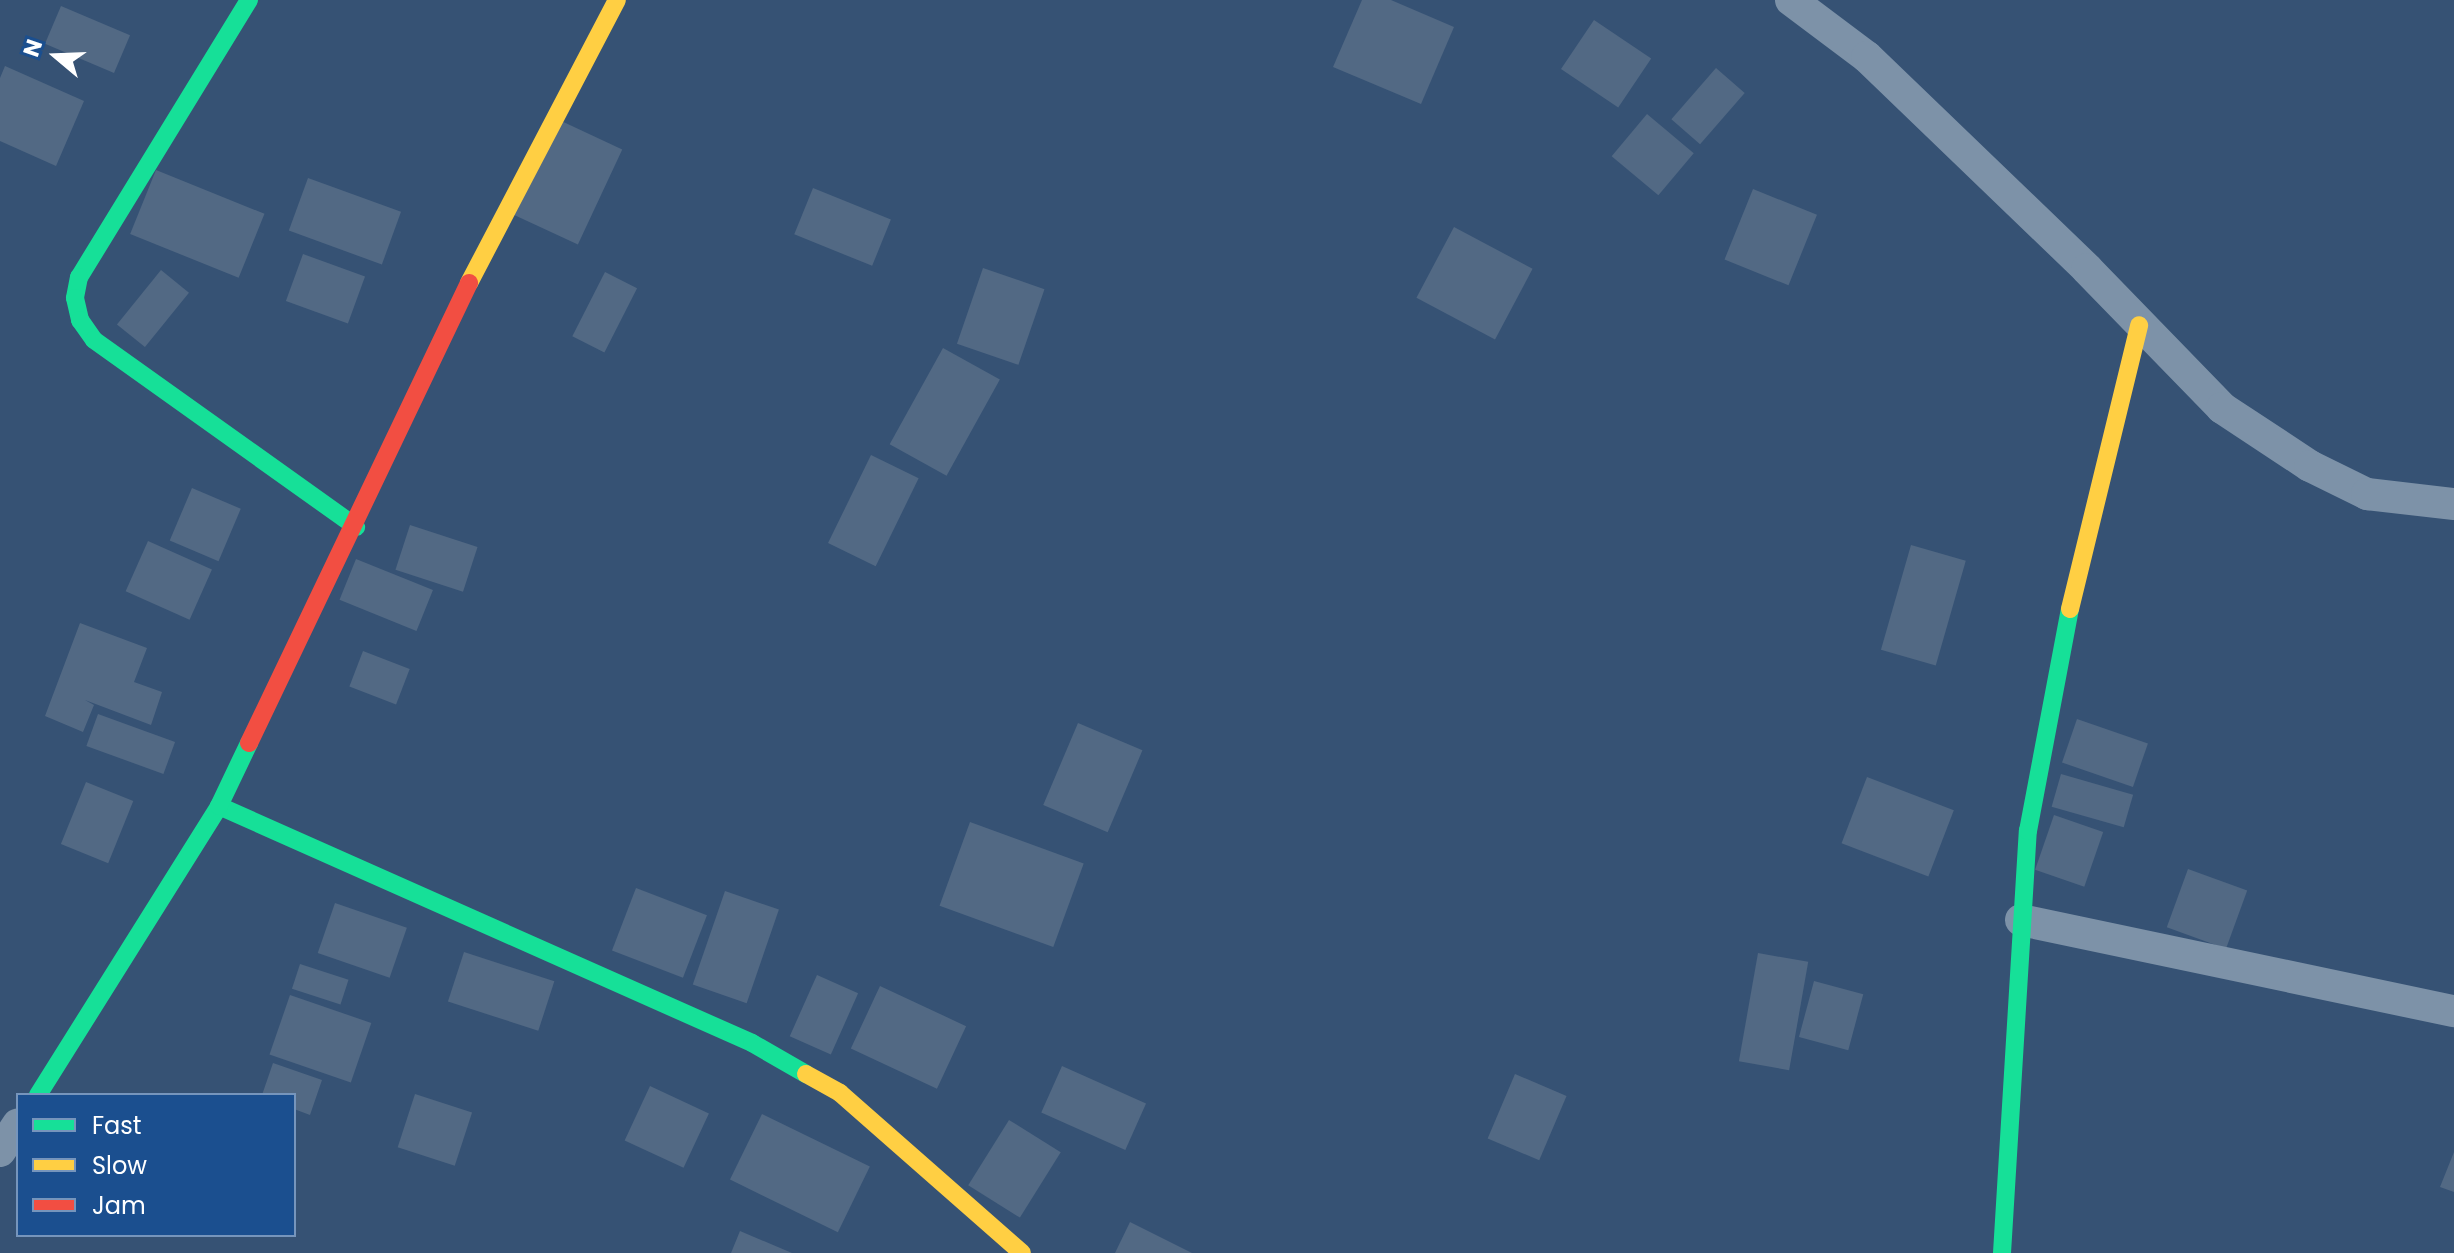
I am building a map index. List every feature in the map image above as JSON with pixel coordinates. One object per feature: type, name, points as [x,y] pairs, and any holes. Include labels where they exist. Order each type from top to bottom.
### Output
[{"type":"street","points":[[249,0],[79,277],[75,298],[80,320],[94,340],[356,527]]},
{"type":"street","points":[[39,1093],[219,806],[356,527],[470,281],[617,0]]},
{"type":"street","points":[[1791,0],[1867,57],[2087,269],[2222,408],[2310,466],[2367,494],[2454,504]]},
{"type":"street","points":[[2002,1253],[2028,831],[2057,661],[2139,325]]},
{"type":"street","points":[[219,806],[752,1043],[840,1093],[1022,1253]]},
{"type":"street","points":[[2021,920],[2454,1011]]},
{"type":"street","points":[[0,1151],[16,1127]]},
{"type":"building","points":[[1362,0],[1391,0],[1454,27],[1421,104],[1333,67]]},
{"type":"building","points":[[61,6],[130,35],[114,73],[45,44]]},
{"type":"building","points":[[1594,20],[1651,59],[1618,107],[1561,69]]},
{"type":"building","points":[[5,66],[84,101],[56,166],[0,141],[0,78]]},
{"type":"building","points":[[1716,68],[1745,93],[1700,144],[1671,119]]},
{"type":"building","points":[[1647,114],[1694,153],[1658,195],[1612,156]]},
{"type":"building","points":[[557,119],[622,149],[578,245],[513,214]]},
{"type":"building","points":[[156,170],[264,214],[239,278],[130,234]]},
{"type":"building","points":[[308,178],[401,212],[382,264],[289,231]]},
{"type":"building","points":[[813,188],[891,219],[872,266],[794,234]]},
{"type":"building","points":[[1753,189],[1817,215],[1789,285],[1725,259]]},
{"type":"building","points":[[1454,227],[1533,269],[1495,339],[1416,298]]},
{"type":"building","points":[[303,254],[365,277],[348,324],[286,301]]},
{"type":"building","points":[[983,268],[1044,289],[1018,365],[957,344]]},
{"type":"building","points":[[161,270],[189,293],[145,347],[117,324]]},
{"type":"building","points":[[605,272],[637,288],[604,352],[572,336]]},
{"type":"building","points":[[943,348],[1000,380],[947,476],[890,444]]},
{"type":"building","points":[[871,455],[919,478],[876,566],[828,543]]},
{"type":"building","points":[[192,488],[241,509],[219,561],[170,540]]},
{"type":"building","points":[[410,525],[478,547],[463,592],[395,570]]},
{"type":"building","points":[[148,541],[212,569],[190,620],[126,591]]},
{"type":"building","points":[[1911,545],[1966,561],[1936,665],[1881,650]]},
{"type":"building","points":[[356,559],[433,590],[416,631],[340,600]]},
{"type":"building","points":[[80,623],[147,648],[134,682],[162,692],[151,725],[85,700],[94,705],[83,732],[45,716]]},
{"type":"building","points":[[363,651],[410,669],[396,704],[349,686]]},
{"type":"building","points":[[98,714],[175,742],[163,774],[86,746]]},
{"type":"building","points":[[2077,719],[2148,743],[2133,787],[2062,762]]},
{"type":"building","points":[[1078,723],[1142,750],[1108,832],[1043,805]]},
{"type":"building","points":[[2061,774],[2133,795],[2124,827],[2052,807]]},
{"type":"building","points":[[1867,777],[1954,810],[1928,877],[1842,843]]},
{"type":"building","points":[[86,782],[133,801],[108,863],[61,844]]},
{"type":"building","points":[[2054,815],[2103,832],[2084,887],[2035,870]]},
{"type":"building","points":[[970,822],[1084,863],[1053,947],[940,906]]},
{"type":"building","points":[[2188,869],[2247,891],[2226,949],[2167,927]]},
{"type":"building","points":[[636,888],[707,915],[683,978],[612,951]]},
{"type":"building","points":[[725,891],[779,910],[747,1003],[693,985]]},
{"type":"building","points":[[335,903],[407,928],[390,978],[318,953]]},
{"type":"building","points":[[464,952],[554,981],[538,1031],[448,1001]]},
{"type":"building","points":[[1758,953],[1808,962],[1789,1070],[1739,1061]]},
{"type":"building","points":[[300,964],[349,980],[340,1004],[292,989]]},
{"type":"building","points":[[817,975],[858,993],[831,1055],[790,1036]]},
{"type":"building","points":[[1814,981],[1863,994],[1848,1050],[1799,1037]]},
{"type":"building","points":[[880,986],[966,1026],[937,1089],[851,1049]]},
{"type":"building","points":[[290,995],[371,1023],[351,1083],[269,1055]]},
{"type":"building","points":[[273,1063],[322,1080],[310,1115],[296,1110],[296,1093],[263,1093]]},
{"type":"building","points":[[1062,1066],[1146,1103],[1125,1150],[1041,1113]]},
{"type":"building","points":[[1515,1074],[1567,1096],[1539,1160],[1488,1138]]},
{"type":"building","points":[[650,1086],[709,1113],[684,1168],[625,1140]]},
{"type":"building","points":[[415,1094],[472,1113],[455,1166],[398,1147]]},
{"type":"building","points":[[762,1114],[870,1167],[838,1232],[730,1180]]},
{"type":"building","points":[[1009,1120],[1061,1152],[1020,1218],[968,1185]]},
{"type":"building","points":[[2454,1152],[2454,1192],[2440,1187]]},
{"type":"building","points":[[1130,1222],[1192,1253],[1115,1253]]},
{"type":"building","points":[[740,1231],[792,1253],[731,1253]]},
{"type":"traffic: fast","points":[[249,0],[79,277],[75,298],[80,320],[94,340],[356,527]]},
{"type":"traffic: fast","points":[[2002,1253],[2028,831],[2070,609]]},
{"type":"traffic: fast","points":[[39,1093],[219,806],[249,743]]},
{"type":"traffic: fast","points":[[219,806],[752,1043],[806,1074]]},
{"type":"traffic: slow","points":[[469,283],[617,0]]},
{"type":"traffic: slow","points":[[2070,609],[2139,325]]},
{"type":"traffic: slow","points":[[806,1074],[840,1093],[1022,1253]]},
{"type":"traffic: jam","points":[[249,743],[469,283]]}]
